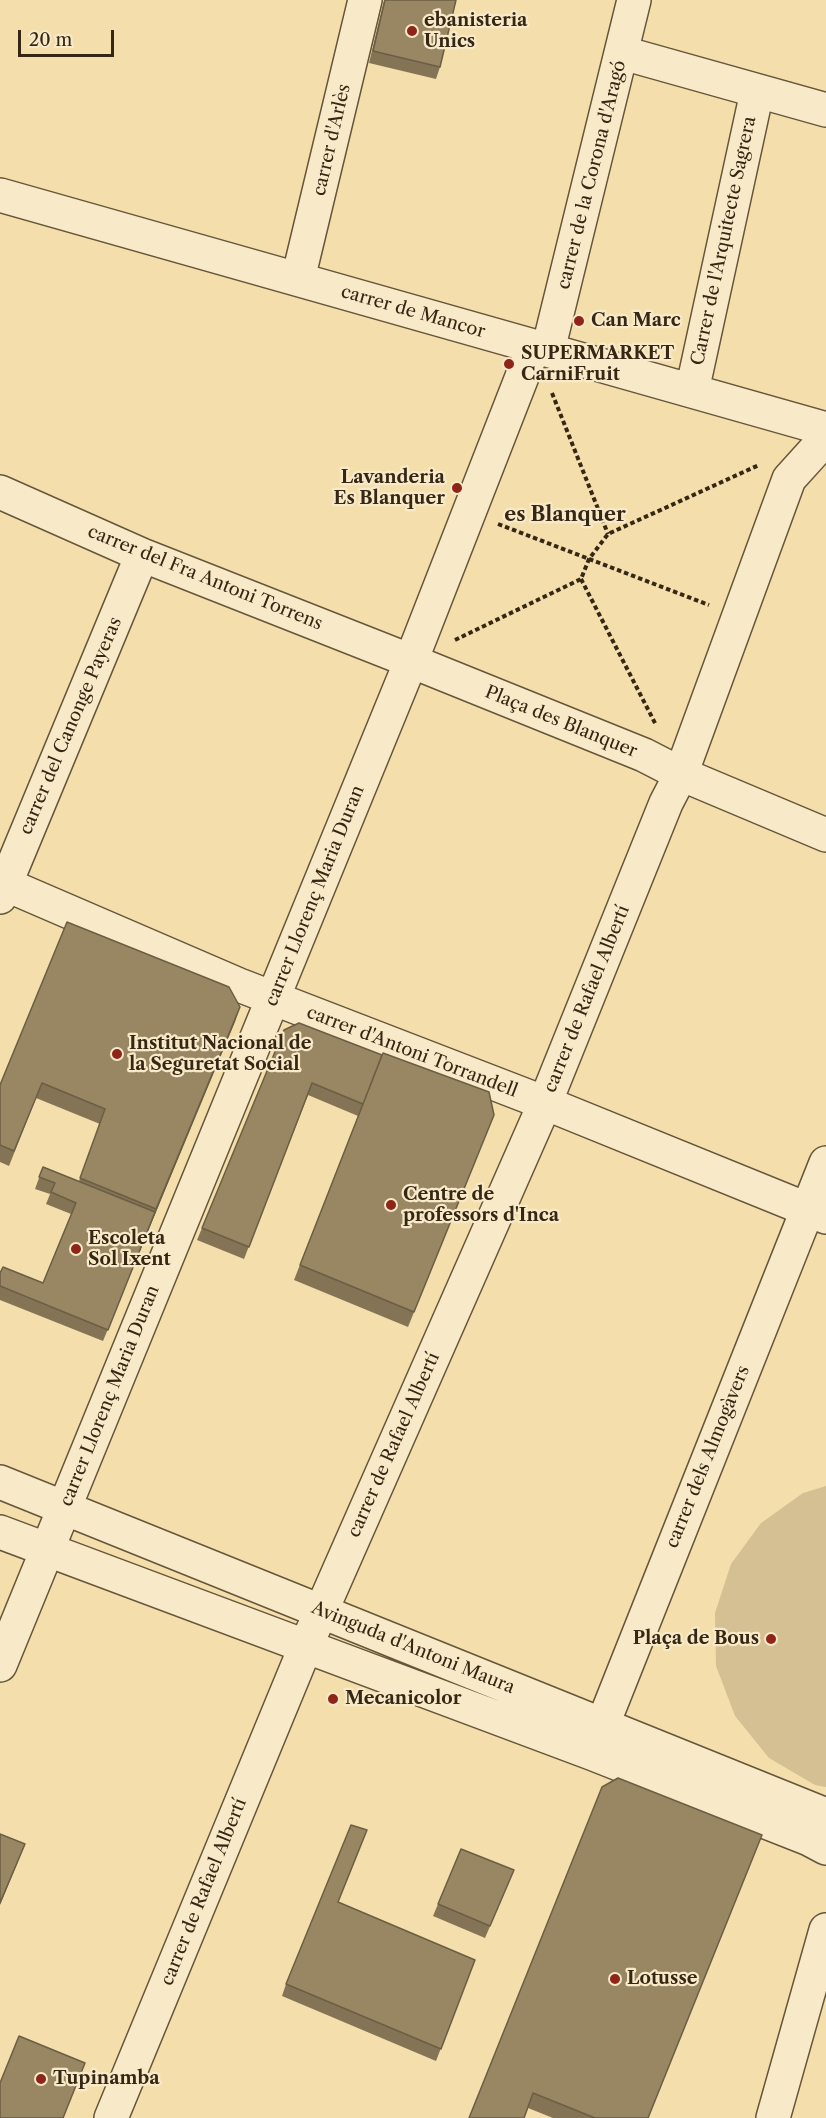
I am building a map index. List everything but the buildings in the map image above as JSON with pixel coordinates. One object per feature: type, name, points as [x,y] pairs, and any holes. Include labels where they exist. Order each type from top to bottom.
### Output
[{"type":"street","name":"carrer d'Arlès","points":[[298,279],[365,0]]},
{"type":"street","name":"carrer de la Corona d'Aragó","points":[[541,348],[623,53],[634,0]]},
{"type":"street","points":[[623,53],[826,110]]},
{"type":"street","name":"Carrer de l'Arquitecte Sagrera","points":[[692,391],[757,92]]},
{"type":"street","name":"carrer de Mancor","points":[[0,195],[826,429]]},
{"type":"street","points":[[411,661],[469,513],[541,348]]},
{"type":"street","points":[[681,774],[789,478],[826,438]]},
{"type":"street","name":"carrer del Fra Antoni Torrens","points":[[0,492],[142,555],[411,661]]},
{"type":"street","name":"carrer del Canonge Payeras","points":[[2,888],[142,555]]},
{"type":"street","name":"Plaça des Blanquer","points":[[411,661],[644,755],[681,774],[826,835]]},
{"type":"street","name":"carrer Llorenç Maria Duran","points":[[0,1665],[411,661]]},
{"type":"street","name":"carrer de Rafael Albertí","points":[[111,2118],[304,1648],[545,1103],[666,802],[681,774]]},
{"type":"street","name":"carrer d'Antoni Torrandell","points":[[2,888],[816,1213]]},
{"type":"street","name":"carrer dels Almogàvers","points":[[597,1738],[816,1213],[826,1163]]},
{"type":"street","name":"Avinguda d'Antoni Maura","points":[[0,1482],[320,1611],[597,1738],[826,1848]]},
{"type":"street","name":"Avinguda d'Antoni Maura","points":[[0,1532],[304,1648],[597,1738],[826,1815]]},
{"type":"street","points":[[772,2118],[826,1930]]},
{"type":"street","points":[[788,2118],[826,1989]]},
{"type":"path","points":[[541,348],[608,534]]},
{"type":"path","points":[[411,661],[581,579],[590,559],[608,534],[766,462]]},
{"type":"path","points":[[469,513],[738,617]]},
{"type":"path","points":[[581,579],[681,774]]},
{"type":"shaded area","name":"Plaça de Bous","points":[[826,1486],[826,1787],[815,1785],[769,1758],[735,1716],[716,1666],[715,1613],[731,1564],[761,1523],[803,1493]]},
{"type":"place","name":"ebanisteria Unics","points":[[412,31]]},
{"type":"place","name":"Can Marc","points":[[579,321]]},
{"type":"place","name":"SUPERMARKET CarniFruit","points":[[509,364]]},
{"type":"place","name":"Lavanderia Es Blanquer","points":[[457,488]]},
{"type":"place","name":"Institut Nacional de la Seguretat Social","points":[[117,1054]]},
{"type":"place","name":"Centre de professors d'Inca","points":[[391,1205]]},
{"type":"place","name":"Escoleta Sol Ixent","points":[[76,1249]]},
{"type":"place","name":"Plaça de Bous","points":[[771,1639]]},
{"type":"place","name":"Mecanicolor","points":[[333,1699]]},
{"type":"place","name":"Lotusse","points":[[615,1979]]},
{"type":"place","name":"Tupinamba","points":[[41,2079]]},
{"type":"district","name":"es Blanquer","points":[[565,515]]}]
